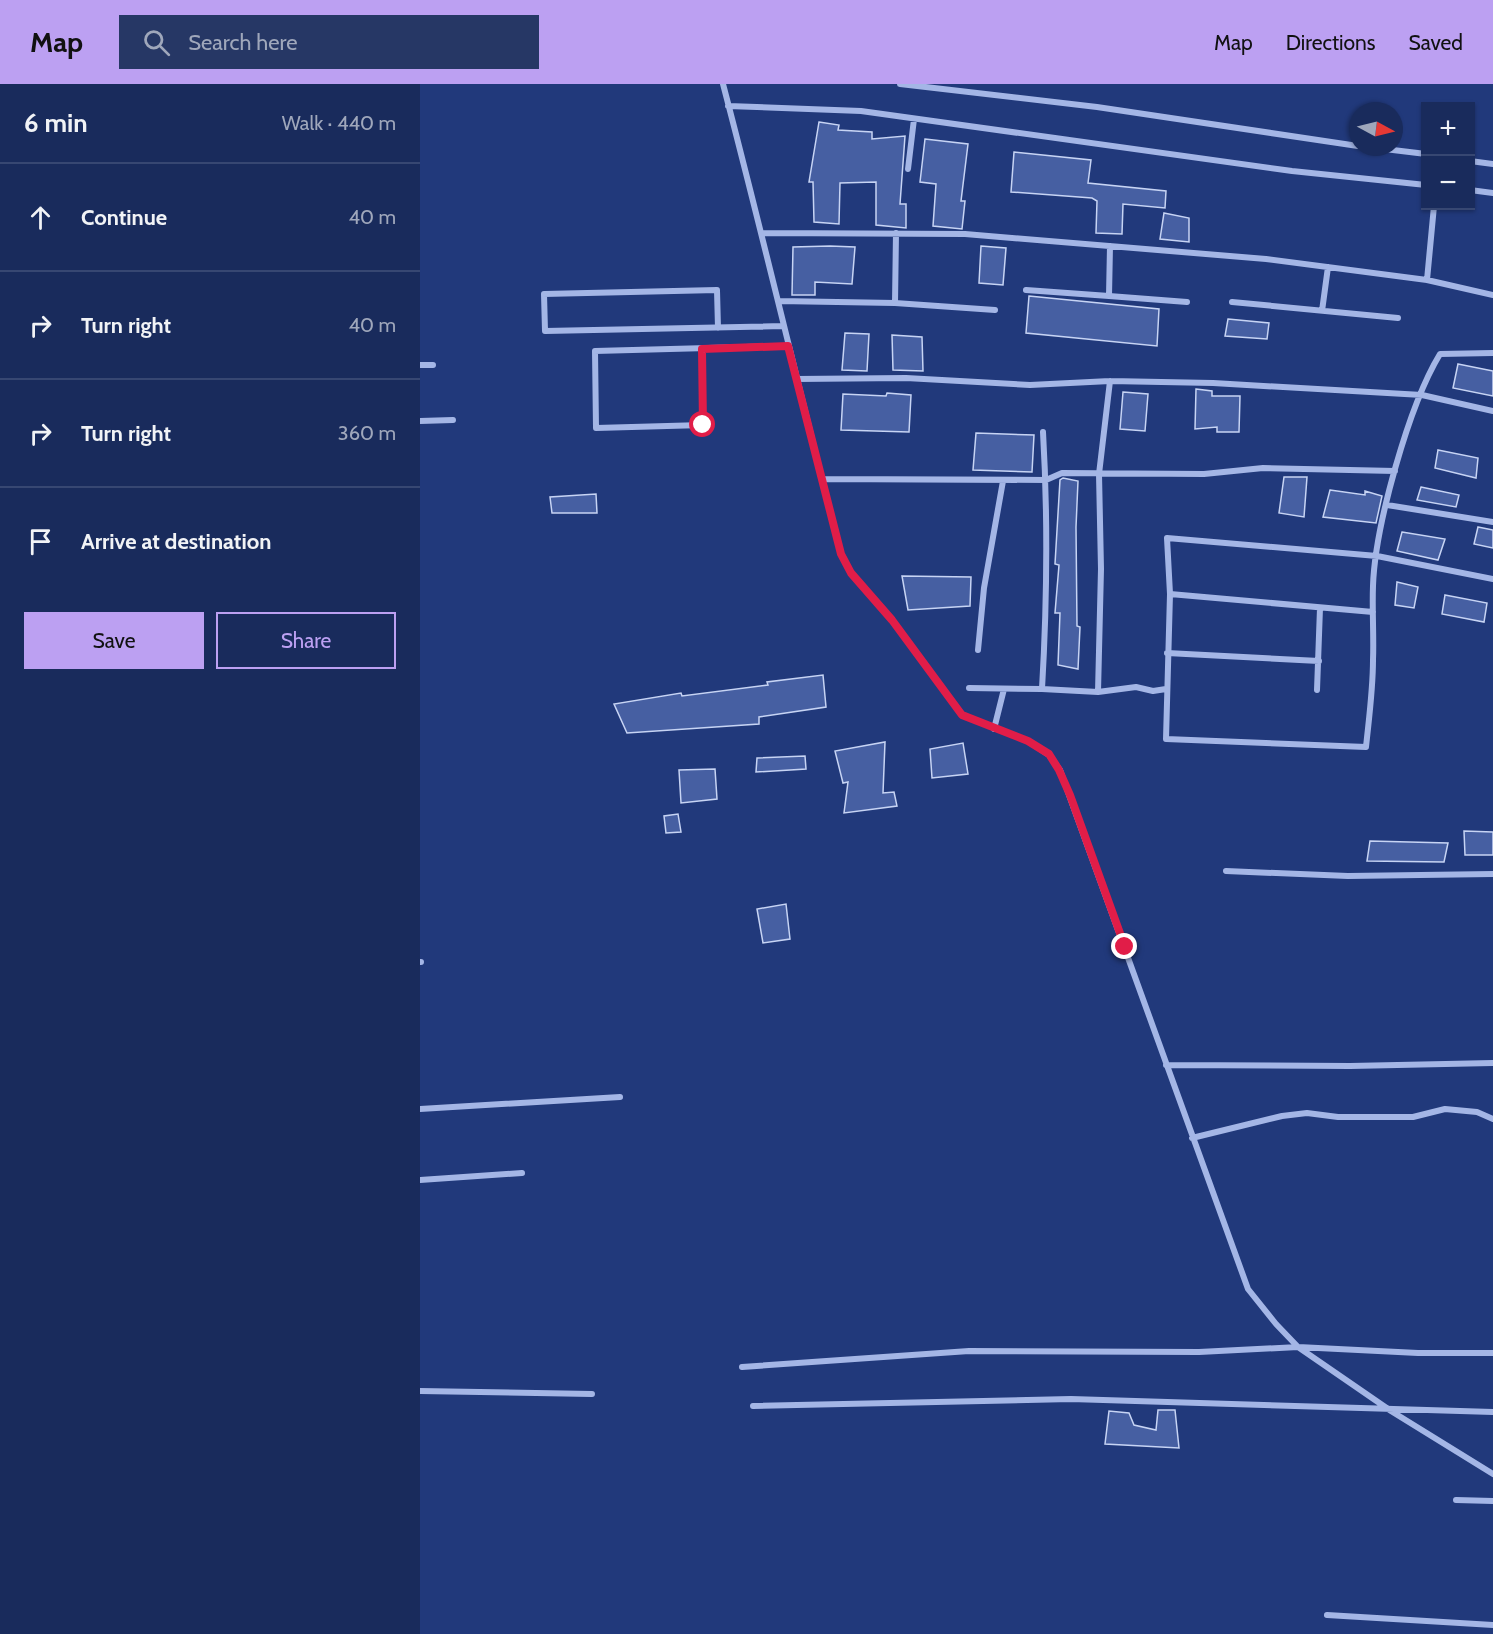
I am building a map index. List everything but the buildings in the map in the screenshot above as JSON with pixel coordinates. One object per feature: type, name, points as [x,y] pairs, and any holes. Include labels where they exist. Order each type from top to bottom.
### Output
[{"type":"street","points":[[723,84],[841,554],[851,573],[892,620],[962,715],[1028,741],[1049,754],[1059,770],[1248,1289],[1298,1347],[1391,1411],[1493,1474]]},
{"type":"street","points":[[900,84],[1096,107],[1349,145]]},
{"type":"street","points":[[728,106],[861,111],[1292,171],[1421,185]]},
{"type":"street","points":[[908,169],[914,118]]},
{"type":"street","points":[[1403,151],[1421,154]]},
{"type":"street","points":[[1475,162],[1493,164]]},
{"type":"street","points":[[1475,191],[1493,193]]},
{"type":"street","points":[[1427,280],[1434,210]]},
{"type":"street","points":[[762,233],[964,234],[1110,246],[1328,267],[1427,280],[1493,295]]},
{"type":"street","points":[[895,303],[896,233]]},
{"type":"street","points":[[1109,296],[1110,246]]},
{"type":"street","points":[[1322,311],[1328,267]]},
{"type":"street","points":[[718,328],[717,290],[544,294],[545,331],[718,328],[784,326]]},
{"type":"street","points":[[1026,290],[1187,302]]},
{"type":"street","points":[[779,301],[895,303],[995,310]]},
{"type":"street","points":[[1232,302],[1398,318]]},
{"type":"street","points":[[702,349],[703,425],[596,428],[594,351],[788,346]]},
{"type":"street","points":[[1493,353],[1440,354],[1422,395],[1395,471],[1387,505],[1377,556],[1372,585],[1372,698],[1366,747],[1166,739],[1170,594],[1167,538],[1377,556],[1493,579]]},
{"type":"street","points":[[420,365],[433,365]]},
{"type":"street","points":[[796,379],[906,378],[1030,385],[1110,381],[1214,383],[1422,395],[1493,411]]},
{"type":"street","points":[[1098,692],[1101,569],[1099,474],[1110,381]]},
{"type":"street","points":[[420,421],[453,420]]},
{"type":"street","points":[[1042,690],[1046,633],[1046,480],[1043,432]]},
{"type":"street","points":[[822,479],[1046,480],[1062,473],[1204,474],[1263,468],[1395,471]]},
{"type":"street","points":[[978,650],[984,588],[1003,481]]},
{"type":"street","points":[[1387,505],[1493,522]]},
{"type":"street","points":[[1170,594],[1373,612]]},
{"type":"street","points":[[1317,690],[1320,608]]},
{"type":"street","points":[[1167,653],[1319,661]]},
{"type":"street","points":[[969,688],[1098,692],[1136,687],[1153,691],[1166,689]]},
{"type":"street","points":[[994,729],[1004,689]]},
{"type":"street","points":[[1226,871],[1348,876],[1493,874]]},
{"type":"street","points":[[1166,1065],[1350,1066],[1493,1063]]},
{"type":"street","points":[[420,1109],[620,1097]]},
{"type":"street","points":[[1192,1138],[1282,1116],[1307,1113],[1338,1117],[1413,1117],[1445,1109],[1477,1112],[1493,1119]]},
{"type":"street","points":[[420,1180],[522,1173]]},
{"type":"street","points":[[742,1367],[969,1351],[1199,1352],[1298,1347],[1418,1353],[1493,1353]]},
{"type":"street","points":[[420,1391],[592,1394]]},
{"type":"street","points":[[753,1406],[1071,1399],[1391,1411],[1493,1412]]},
{"type":"street","points":[[1456,1500],[1493,1501]]},
{"type":"street","points":[[1327,1615],[1493,1625]]},
{"type":"route","points":[[703,425],[702,349],[788,346],[841,554],[851,573],[892,620],[927,666],[950,702],[962,715],[1028,741],[1049,754],[1070,795],[1125,947]]}]
